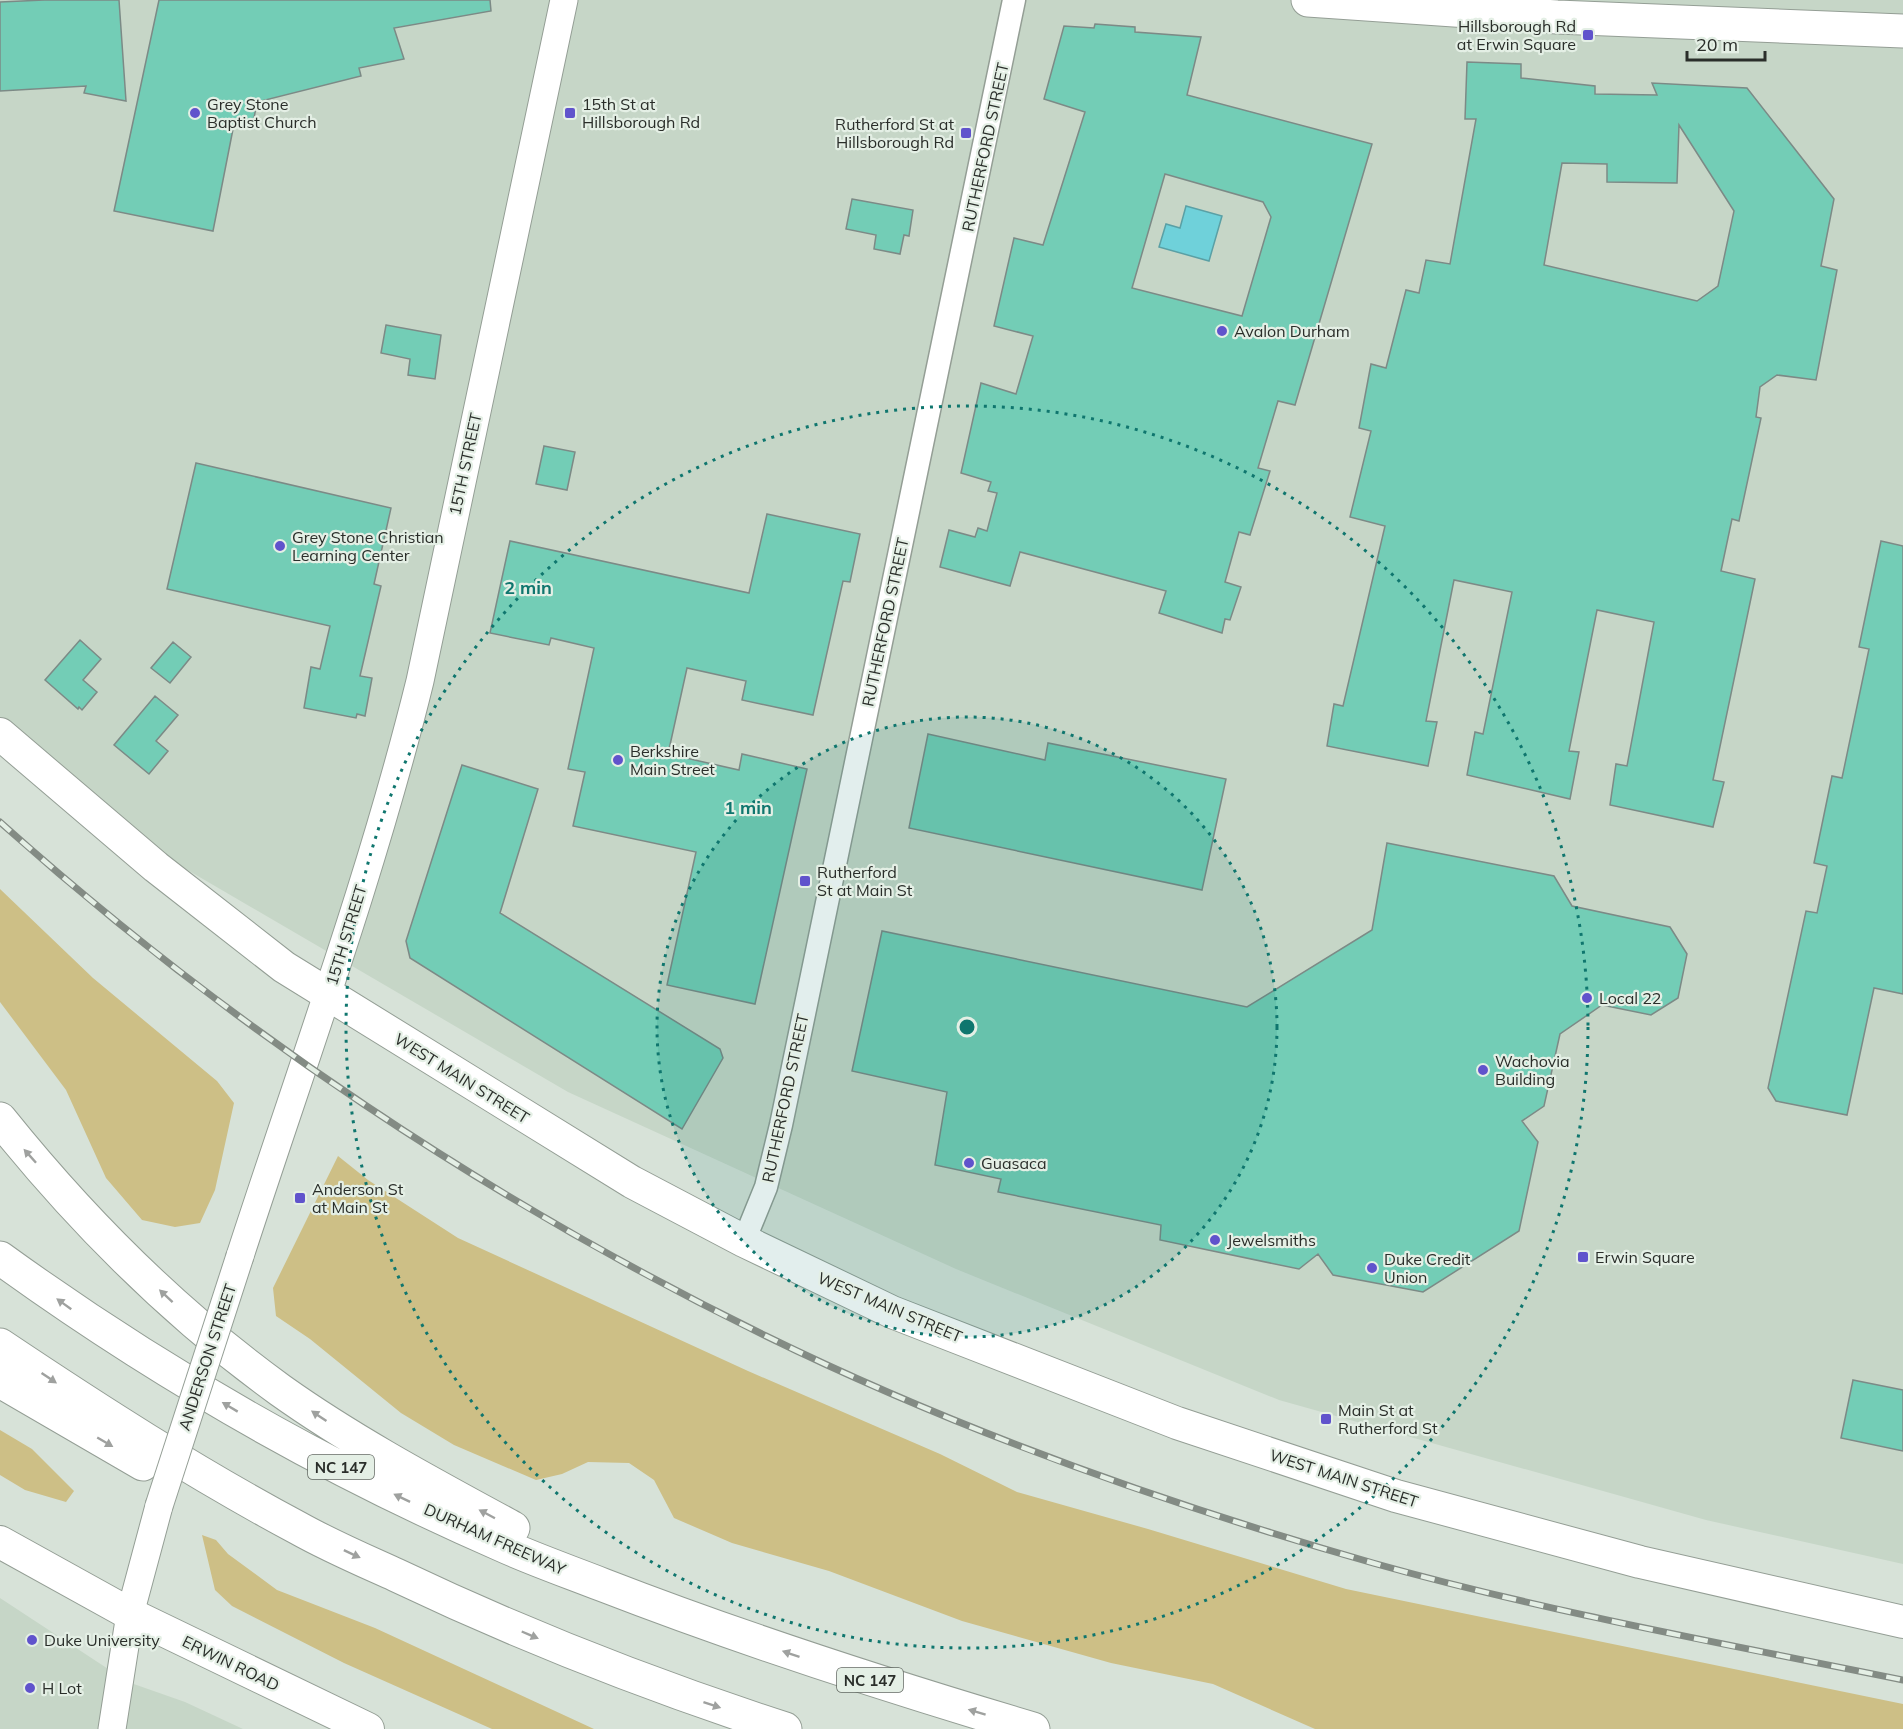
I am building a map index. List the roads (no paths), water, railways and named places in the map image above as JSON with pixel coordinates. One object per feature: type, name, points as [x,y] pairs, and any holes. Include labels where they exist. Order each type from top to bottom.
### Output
[{"type":"main road","points":[[1308,0],[1557,17],[1903,31]]},
{"type":"main road","name":"WEST MAIN STREET","points":[[0,734],[156,867],[284,967],[632,1182],[744,1241],[892,1312],[1177,1423],[1385,1492],[1641,1562],[1903,1622]]},
{"type":"main road","points":[[0,1119],[27,1154],[121,1253],[188,1317],[279,1389],[416,1475],[522,1532],[664,1600],[708,1626]]},
{"type":"main road","name":"DURHAM FREEWAY","points":[[0,1258],[83,1318],[239,1413],[371,1483],[503,1546],[708,1626],[845,1673],[1033,1729]]},
{"type":"main road","points":[[0,1345],[159,1450],[299,1529]]},
{"type":"main road","points":[[0,1381],[150,1469],[299,1529],[467,1609],[591,1660],[698,1701],[785,1729]]},
{"type":"main road","name":"ERWIN ROAD","points":[[0,1542],[130,1614],[368,1729]]},
{"type":"street","name":"15TH STREET","points":[[328,993],[401,758],[420,681],[564,0]]},
{"type":"street","name":"RUTHERFORD STREET","points":[[744,1241],[766,1187],[781,1125],[1014,0]]},
{"type":"street","name":"ANDERSON STREET","points":[[112,1729],[130,1614],[159,1506],[328,993]]},
{"type":"water","points":[[1186,206],[1222,216],[1209,261],[1159,247],[1166,224],[1180,228]]},
{"type":"railway","points":[[0,822],[177,970],[270,1039],[365,1105],[562,1228],[663,1284],[839,1371],[1065,1463],[1218,1516],[1373,1563],[1570,1612],[1903,1680]]},
{"type":"place","name":"Hillsborough Rd at Erwin Square","points":[[1588,35]]},
{"type":"place","name":"Grey Stone Baptist Church","points":[[195,113]]},
{"type":"place","name":"15th St at Hillsborough Rd","points":[[570,113]]},
{"type":"place","name":"Rutherford St at Hillsborough Rd","points":[[966,133]]},
{"type":"place","name":"Avalon Durham","points":[[1222,331]]},
{"type":"place","name":"Grey Stone Christian Learning Center","points":[[280,546]]},
{"type":"place","name":"Berkshire Main Street","points":[[618,760]]},
{"type":"place","name":"Rutherford St at Main St","points":[[805,881]]},
{"type":"place","name":"Local 22","points":[[1587,998]]},
{"type":"place","name":"Wachovia Building","points":[[1483,1070]]},
{"type":"place","name":"Guasaca","points":[[969,1163]]},
{"type":"place","name":"Anderson St at Main St","points":[[300,1198]]},
{"type":"place","name":"Jewelsmiths","points":[[1215,1240]]},
{"type":"place","name":"Erwin Square","points":[[1583,1257]]},
{"type":"place","name":"Duke Credit Union","points":[[1372,1268]]},
{"type":"place","name":"Main St at Rutherford St","points":[[1326,1419]]},
{"type":"place","name":"Duke University","points":[[32,1640]]},
{"type":"place","name":"H Lot","points":[[30,1688]]}]
